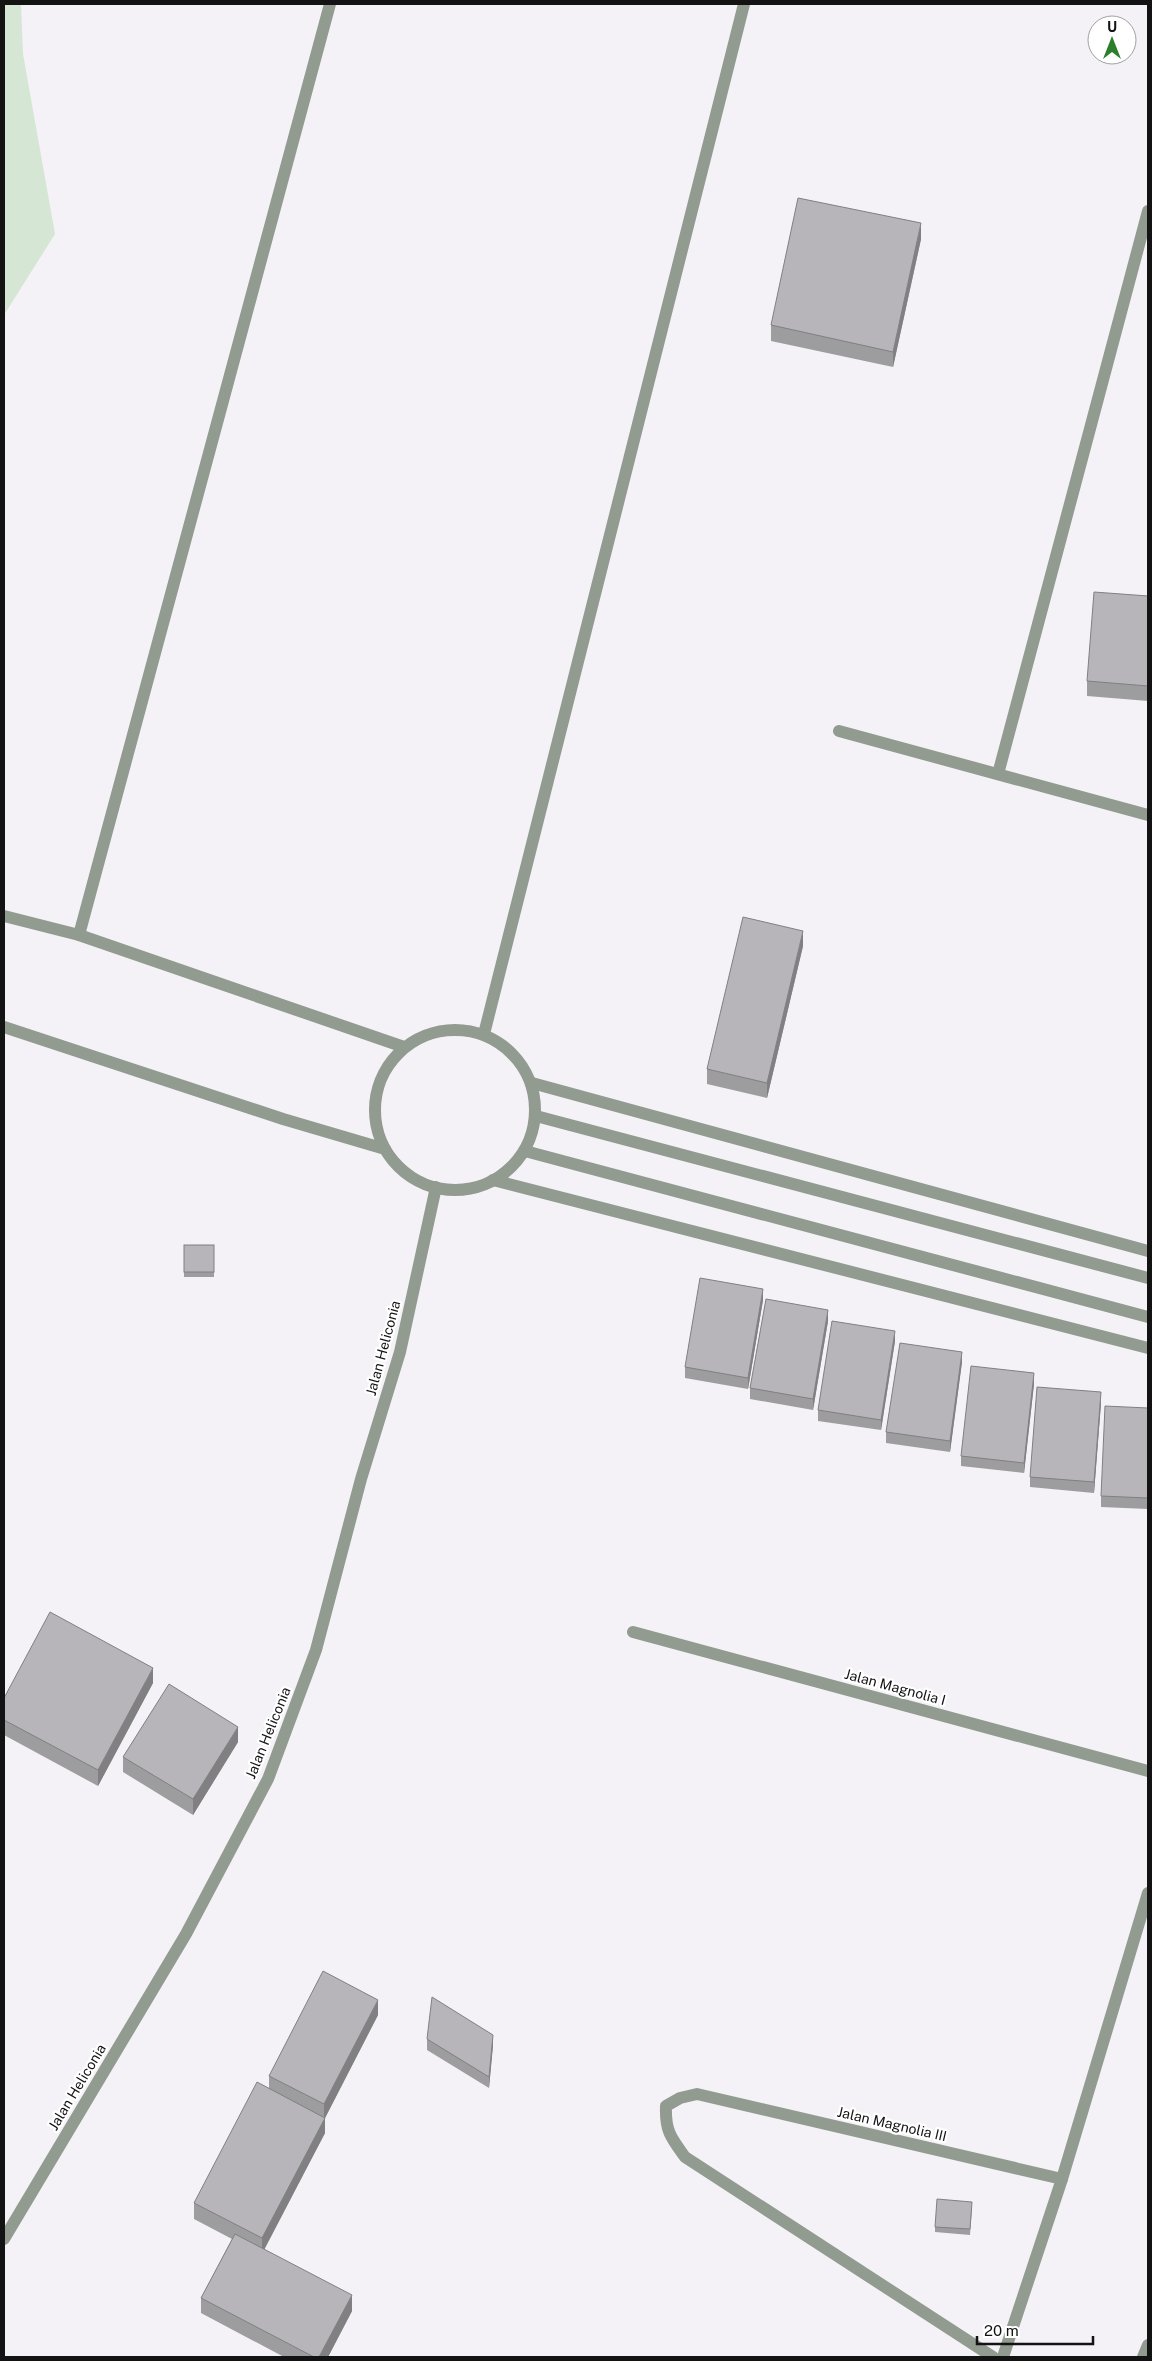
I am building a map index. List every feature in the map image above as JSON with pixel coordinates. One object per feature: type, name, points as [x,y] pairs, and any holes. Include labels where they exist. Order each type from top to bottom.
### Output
[{"type":"street","points":[[79,935],[330,4]]},
{"type":"street","points":[[484,1034],[744,4]]},
{"type":"street","points":[[998,774],[1148,211]]},
{"type":"street","points":[[839,731],[1148,815]]},
{"type":"street","points":[[4,916],[79,935],[404,1047]]},
{"type":"street","points":[[4,1027],[283,1119],[385,1149]]},
{"type":"street","points":[[457,1029],[484,1034],[513,1053],[532,1083],[536,1116],[525,1152],[510,1168],[493,1180],[465,1189],[436,1187],[415,1180],[398,1166],[385,1149],[377,1132],[374,1113],[376,1094],[381,1076],[391,1060],[404,1047],[428,1034],[457,1029]]},
{"type":"street","points":[[532,1083],[1148,1251]]},
{"type":"street","points":[[536,1116],[1148,1278]]},
{"type":"street","points":[[525,1152],[1148,1317]]},
{"type":"street","points":[[493,1180],[1148,1348]]},
{"type":"street","name":"Jalan Heliconia","points":[[4,2240],[186,1934],[268,1779],[316,1650],[361,1479],[400,1352],[436,1187]]},
{"type":"street","name":"Jalan Magnolia I","points":[[633,1632],[1148,1771]]},
{"type":"street","points":[[1002,2357],[1062,2179],[1148,1893]]},
{"type":"street","name":"Jalan Magnolia III","points":[[993,2357],[686,2157],[670,2138],[666,2128],[666,2106],[680,2098],[697,2094],[1062,2179]]},
{"type":"street","points":[[1143,2357],[1148,2346]]},
{"type":"green space","points":[[4,4],[21,4],[23,54],[55,234],[4,315]]},
{"type":"building","points":[[798,198],[921,223],[893,352],[771,325]]},
{"type":"building","points":[[1094,592],[1148,596],[1148,686],[1087,681]]},
{"type":"building","points":[[743,917],[803,931],[767,1083],[707,1069]]},
{"type":"building","points":[[184,1245],[214,1245],[214,1272],[184,1272]]},
{"type":"building","points":[[700,1278],[763,1289],[748,1378],[685,1367]]},
{"type":"building","points":[[766,1299],[828,1310],[813,1399],[750,1388]]},
{"type":"building","points":[[832,1321],[895,1331],[881,1420],[818,1410]]},
{"type":"building","points":[[900,1343],[962,1352],[950,1441],[886,1432]]},
{"type":"building","points":[[971,1366],[1034,1373],[1024,1463],[961,1456]]},
{"type":"building","points":[[1037,1387],[1101,1392],[1094,1482],[1030,1477]]},
{"type":"building","points":[[1105,1406],[1148,1408],[1148,1498],[1101,1496]]},
{"type":"building","points":[[50,1612],[153,1668],[98,1770],[4,1720],[4,1698]]},
{"type":"building","points":[[169,1684],[238,1727],[193,1799],[123,1757]]},
{"type":"building","points":[[323,1971],[378,2000],[324,2104],[269,2076]]},
{"type":"building","points":[[432,1997],[493,2035],[489,2077],[427,2039]]},
{"type":"building","points":[[257,2082],[325,2118],[262,2238],[194,2203]]},
{"type":"building","points":[[937,2199],[972,2202],[970,2229],[935,2227]]},
{"type":"building","points":[[235,2234],[352,2295],[319,2357],[314,2357],[201,2298]]}]
